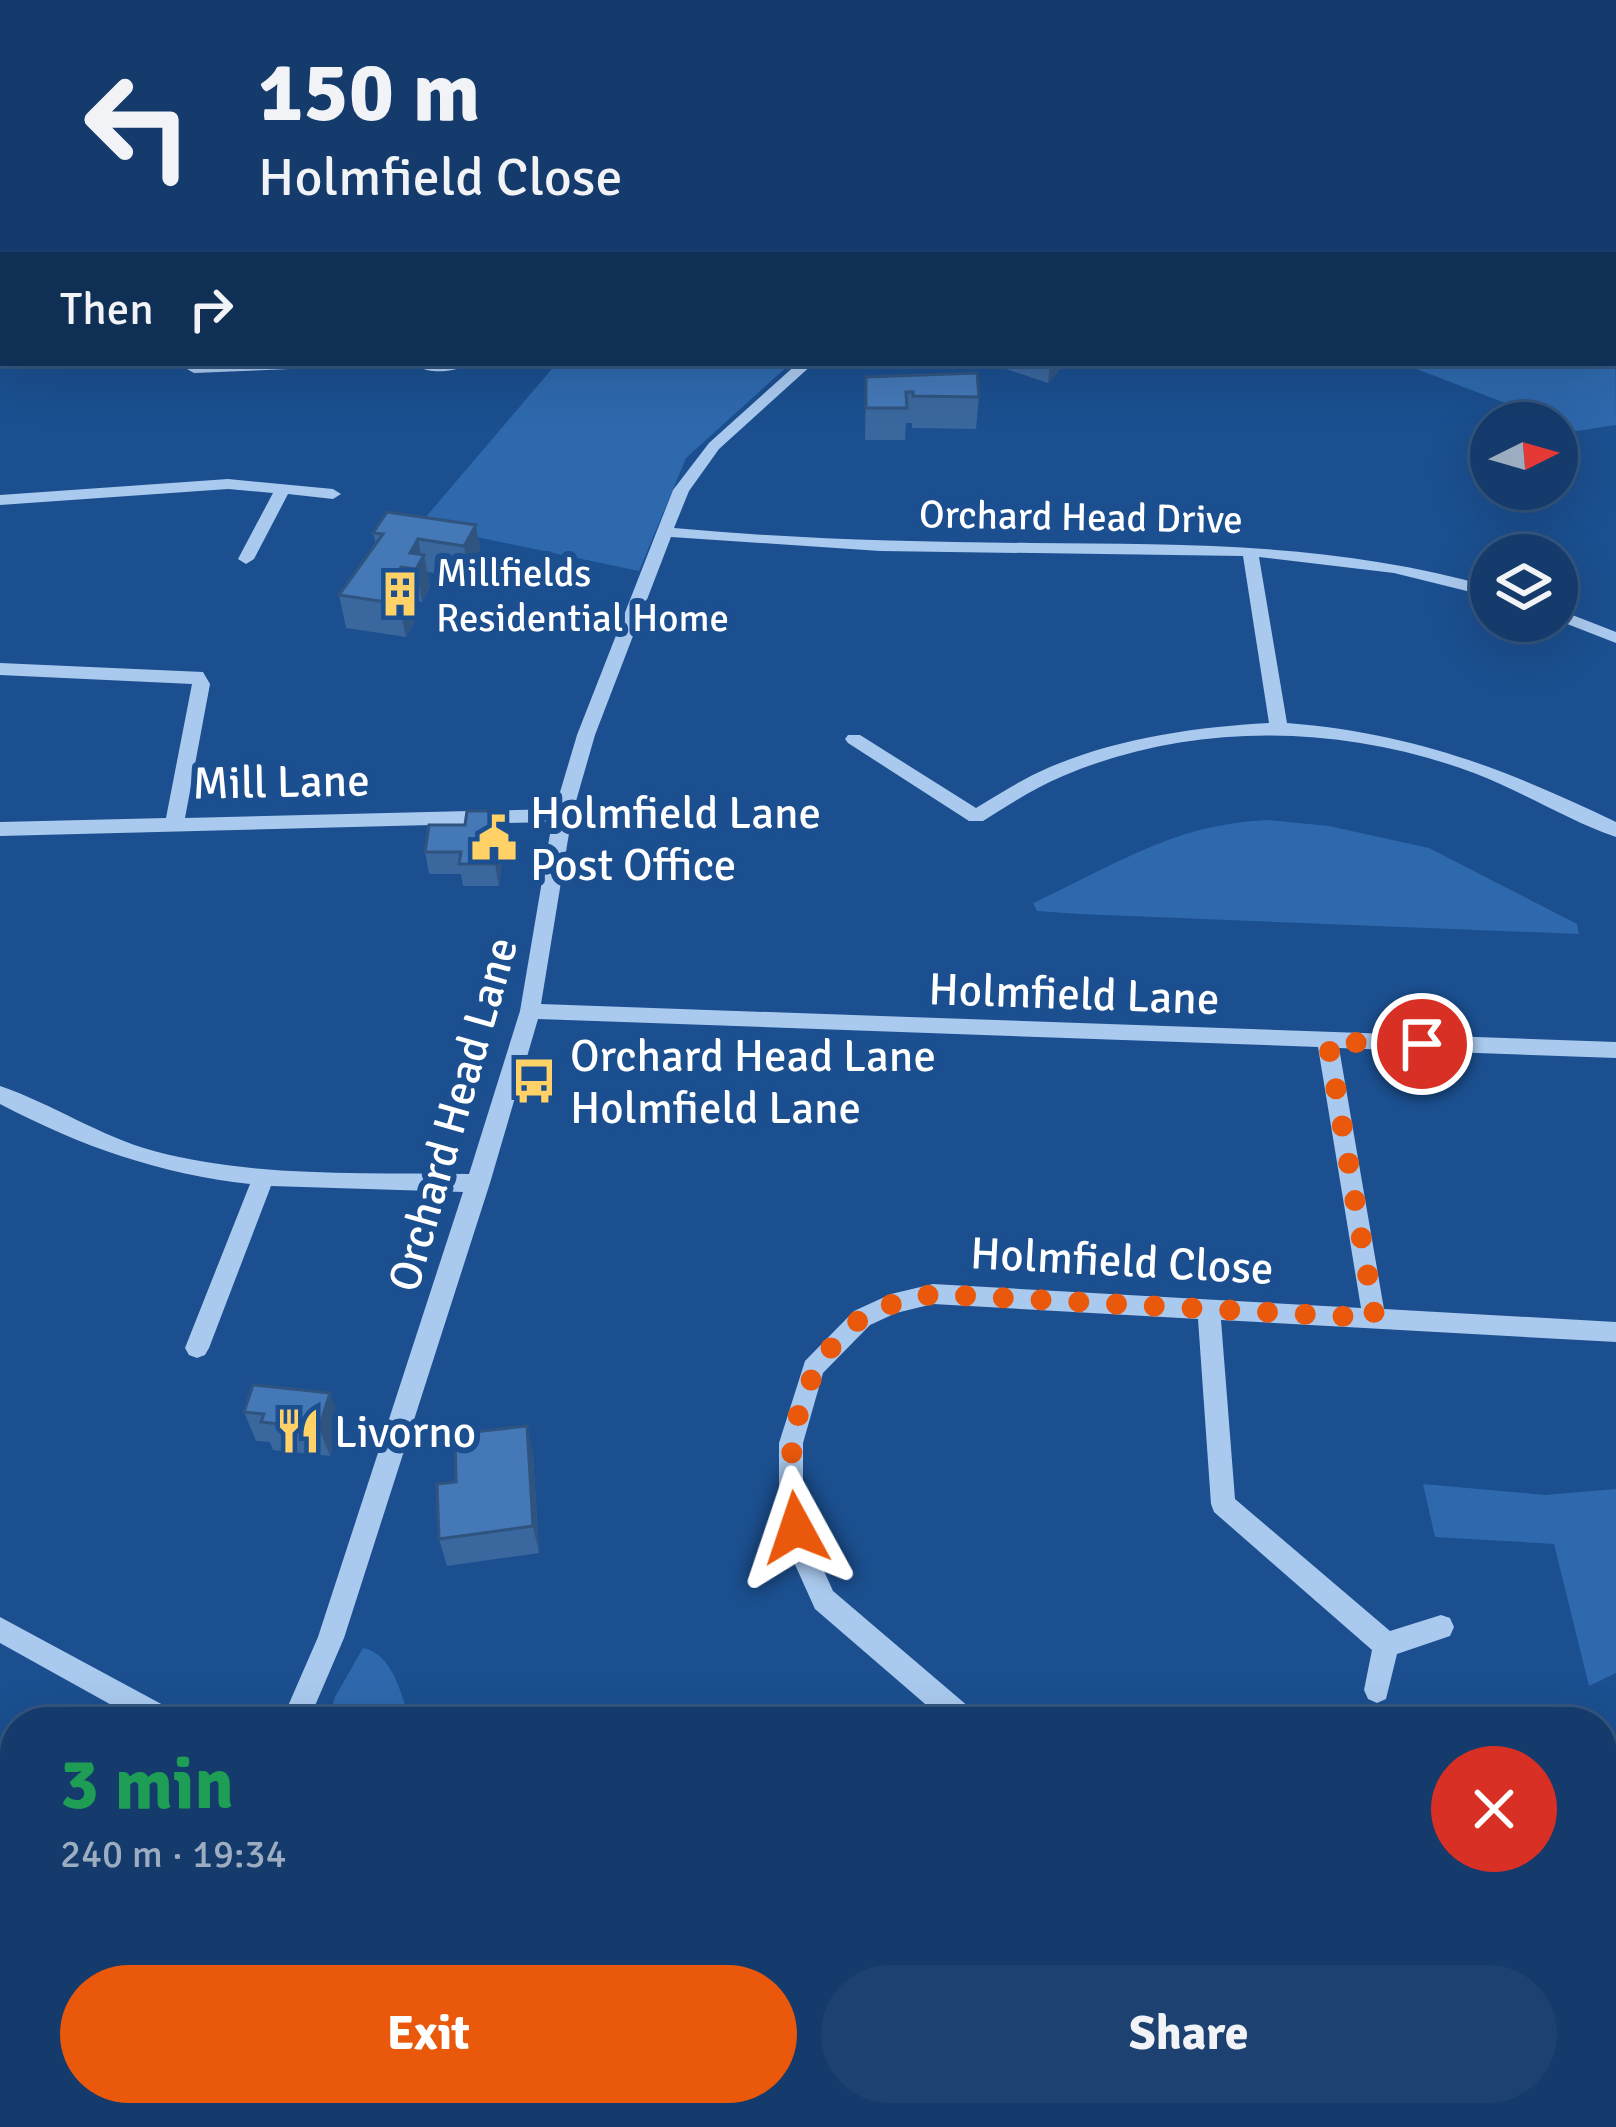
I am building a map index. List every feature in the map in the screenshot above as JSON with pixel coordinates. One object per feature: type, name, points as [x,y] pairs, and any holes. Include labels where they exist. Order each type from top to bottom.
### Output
[{"type":"street","points":[[194,369],[248,366]]},
{"type":"street","points":[[427,367],[436,366]]},
{"type":"street","name":"Orchard Head Lane","points":[[301,1707],[331,1638],[479,1184],[530,1011],[563,814],[586,736],[693,470],[804,366]]},
{"type":"street","points":[[0,500],[57,499],[174,485],[333,494]]},
{"type":"street","points":[[246,559],[284,489]]},
{"type":"street","name":"Orchard Head Drive","points":[[666,532],[781,545],[1250,550],[1442,575],[1470,585]]},
{"type":"street","points":[[1250,550],[1278,725]]},
{"type":"street","points":[[1578,623],[1616,638]]},
{"type":"street","points":[[0,669],[197,676],[201,684],[175,821]]},
{"type":"street","points":[[854,739],[976,816],[1060,770],[1136,747],[1207,731],[1278,725],[1392,741],[1460,760],[1542,791],[1616,830]]},
{"type":"street","name":"Mill Lane","points":[[0,829],[563,814]]},
{"type":"street","name":"Holmfield Lane","points":[[530,1011],[1616,1050]]},
{"type":"street","points":[[1328,1042],[1375,1318]]},
{"type":"street","points":[[0,1094],[114,1147],[180,1166],[264,1176],[479,1184]]},
{"type":"street","points":[[197,1348],[264,1176]]},
{"type":"street","name":"Holmfield Close","points":[[948,1707],[824,1600],[801,1549],[791,1502],[791,1443],[813,1368],[862,1318],[891,1304],[933,1294],[1616,1332]]},
{"type":"street","points":[[1209,1310],[1223,1504],[1386,1645]]},
{"type":"street","points":[[1386,1645],[1441,1628]]},
{"type":"street","points":[[0,1629],[141,1707]]},
{"type":"street","points":[[1377,1690],[1386,1645]]},
{"type":"shaded area","points":[[554,366],[788,366],[686,458],[639,571],[419,525]]},
{"type":"shaded area","points":[[1409,366],[1616,366],[1616,425],[1578,431],[1578,402],[1503,402]]},
{"type":"shaded area","points":[[1268,820],[1329,826],[1429,848],[1577,924],[1579,934],[1079,914],[1037,911],[1033,903],[1174,838]]},
{"type":"shaded area","points":[[1423,1484],[1545,1495],[1616,1489],[1616,1673],[1589,1686],[1554,1544],[1435,1537]]},
{"type":"shaded area","points":[[363,1648],[389,1667],[406,1707],[332,1707]]},
{"type":"building","points":[[977,373],[979,397],[906,392],[907,408],[866,408],[866,377]]},
{"type":"building","points":[[387,512],[476,525],[464,546],[418,539],[410,553],[424,555],[416,569],[401,567],[394,579],[413,582],[400,604],[339,595],[383,534],[373,533]]},
{"type":"building","points":[[467,811],[502,811],[495,864],[459,864],[461,852],[425,852],[429,825],[465,825]]},
{"type":"building","points":[[253,1385],[330,1393],[319,1428],[261,1422],[264,1414],[244,1412]]},
{"type":"building","points":[[527,1426],[533,1526],[439,1539],[437,1484],[456,1482],[455,1434]]},
{"type":"place","name":"Millfields Residential Home","points":[[400,594]]},
{"type":"place","name":"Holmfield Lane Post Office","points":[[494,838]]},
{"type":"place","name":"Orchard Head Lane Holmfield Lane","points":[[534,1081]]},
{"type":"place","name":"Livorno","points":[[298,1431]]},
{"type":"route","points":[[796,1528],[791,1443],[813,1368],[862,1318],[891,1304],[933,1294],[1375,1318],[1328,1042],[1422,1044]]}]
